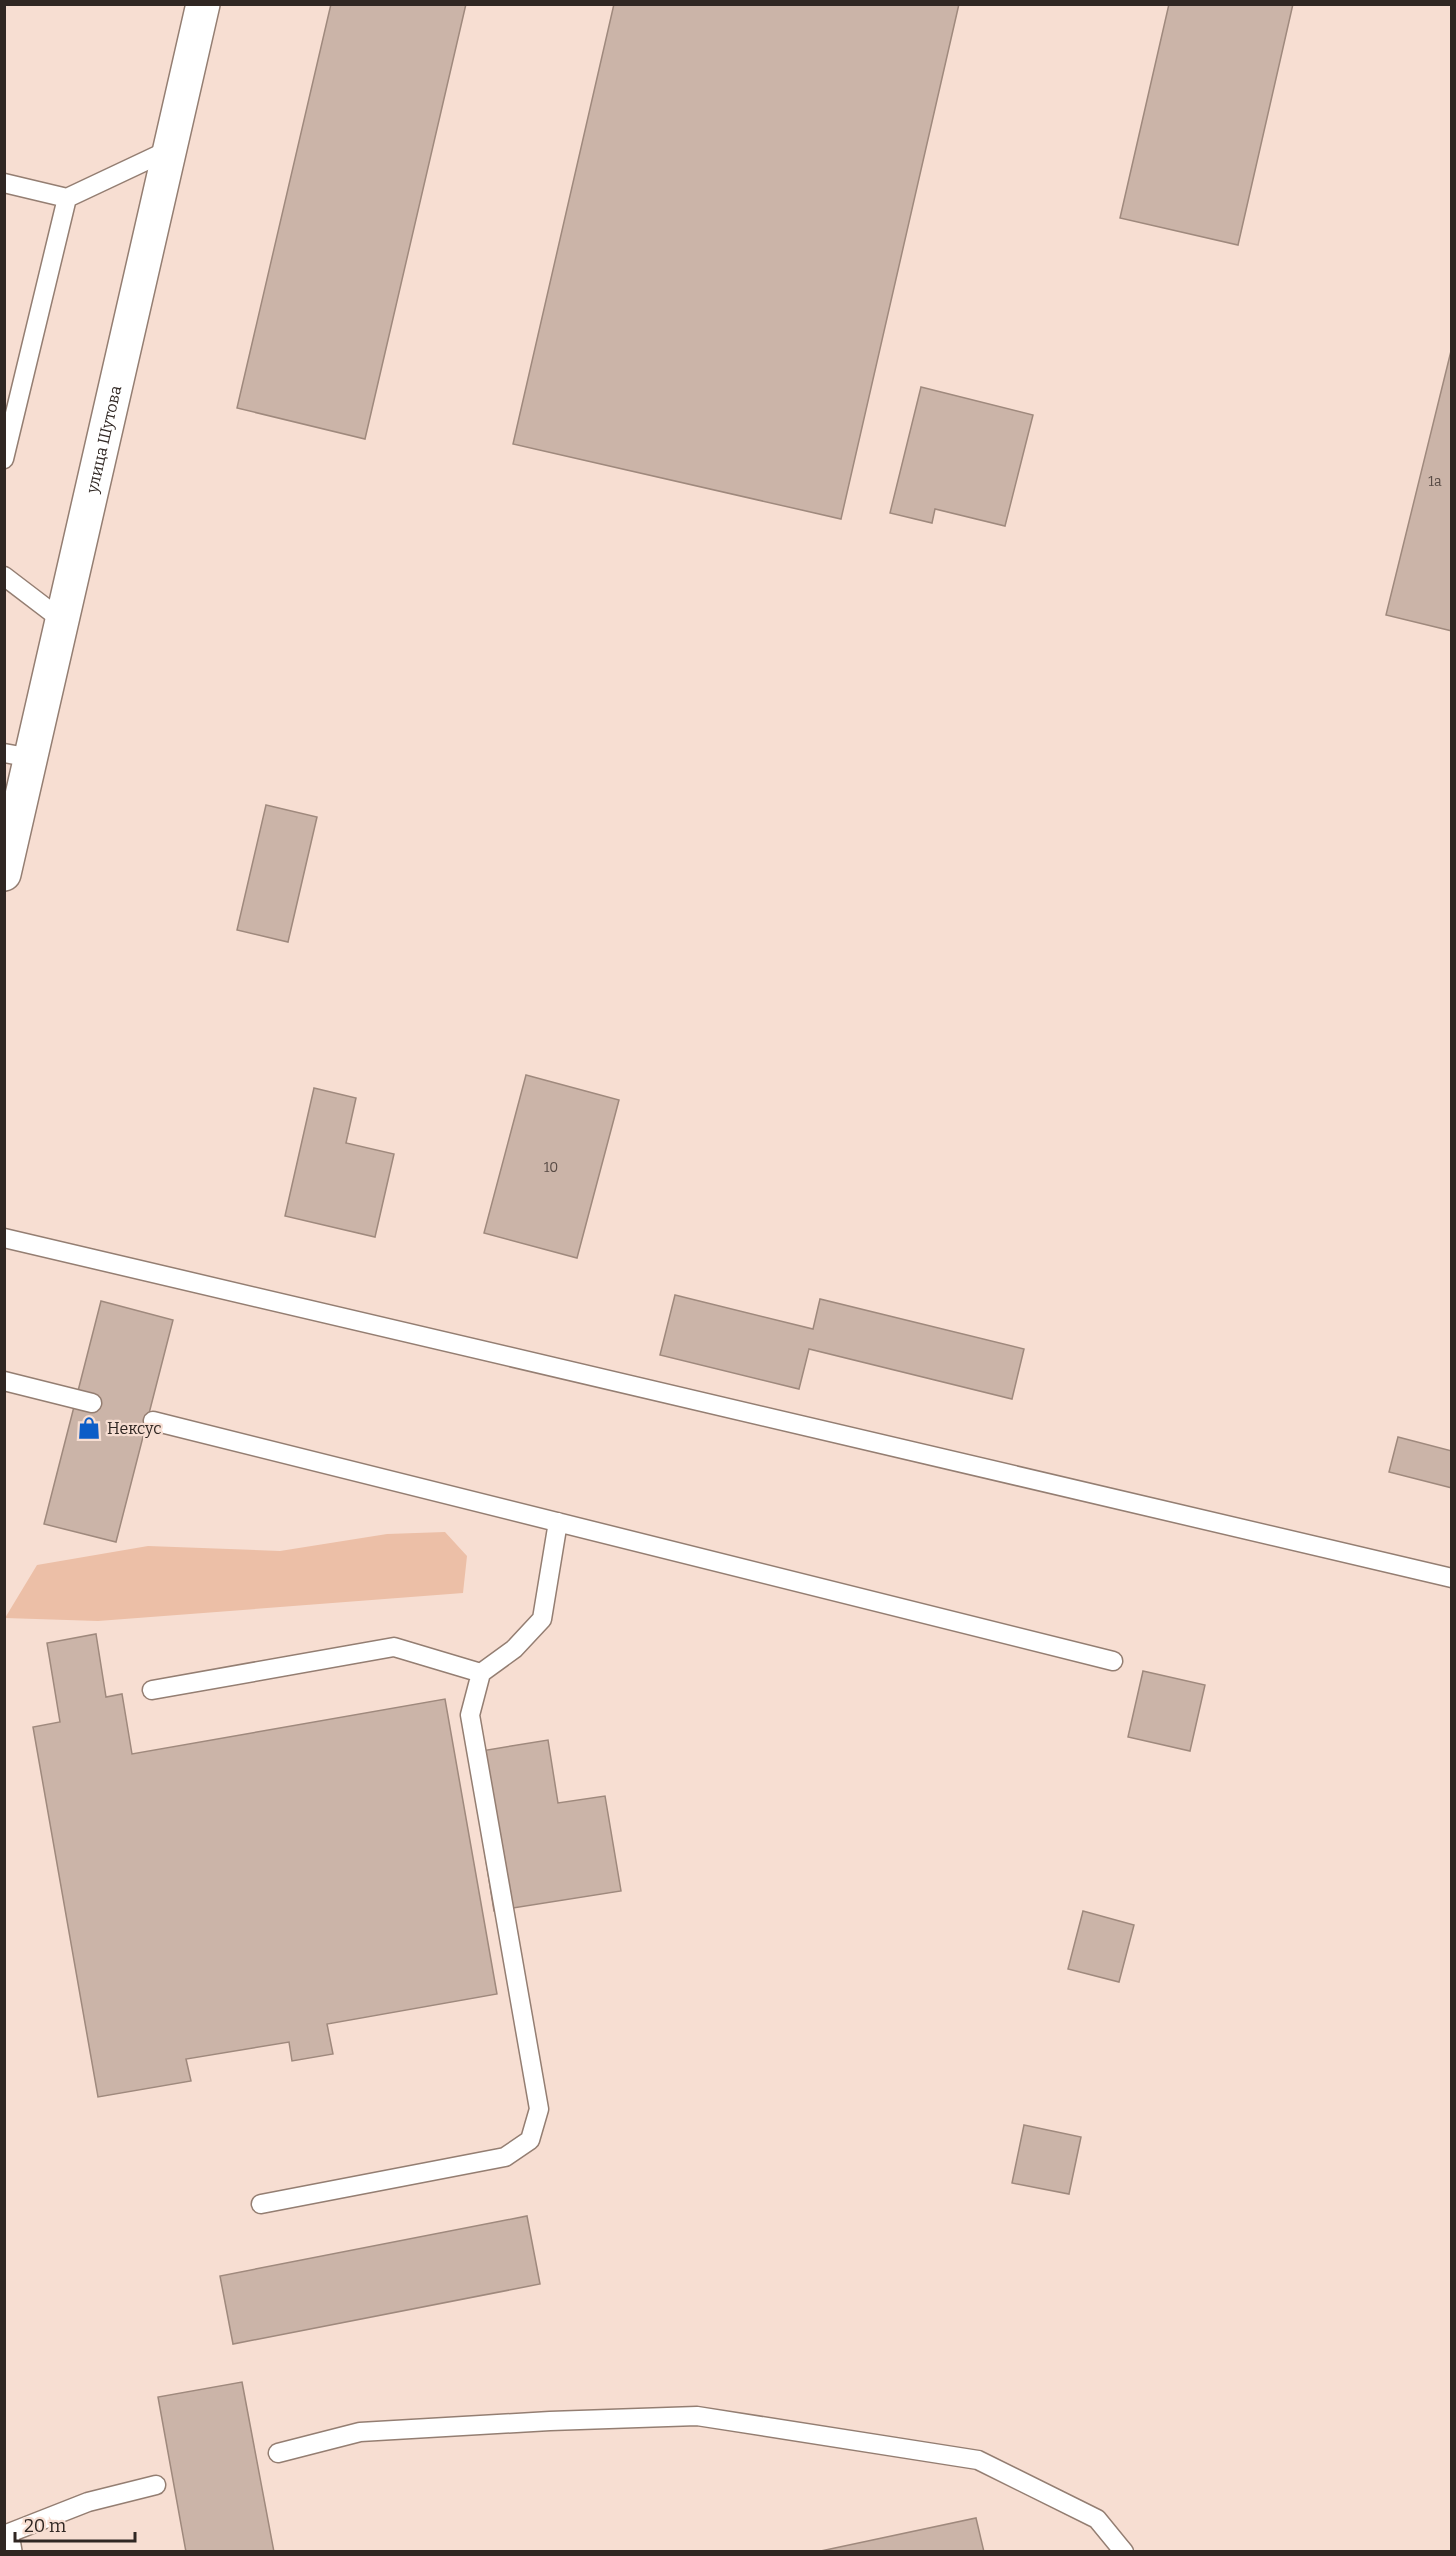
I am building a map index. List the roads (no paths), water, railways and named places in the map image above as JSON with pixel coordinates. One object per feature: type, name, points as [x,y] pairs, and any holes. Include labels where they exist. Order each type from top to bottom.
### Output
[{"type":"street","name":"улица Шутова","points":[[4,874],[18,756],[63,621],[203,4]]},
{"type":"street","points":[[4,2546],[6,2552]]},
{"type":"lane","points":[[4,183],[67,198],[171,149]]},
{"type":"lane","points":[[4,459],[67,198]]},
{"type":"lane","points":[[4,576],[63,621]]},
{"type":"lane","points":[[4,1238],[1452,1578]]},
{"type":"lane","points":[[4,1381],[92,1403]]},
{"type":"lane","points":[[153,1421],[1113,1660]]},
{"type":"lane","points":[[261,2204],[505,2157],[530,2140],[539,2109],[470,1715],[481,1672],[514,1648],[542,1619],[558,1522]]},
{"type":"lane","points":[[152,1690],[394,1647],[481,1672]]},
{"type":"lane","points":[[278,2453],[360,2432],[550,2421],[697,2416],[978,2460],[1097,2519],[1124,2552]]},
{"type":"lane","points":[[4,2535],[88,2502],[156,2485]]},
{"type":"place","name":"Нексус","points":[[89,1428]]}]
